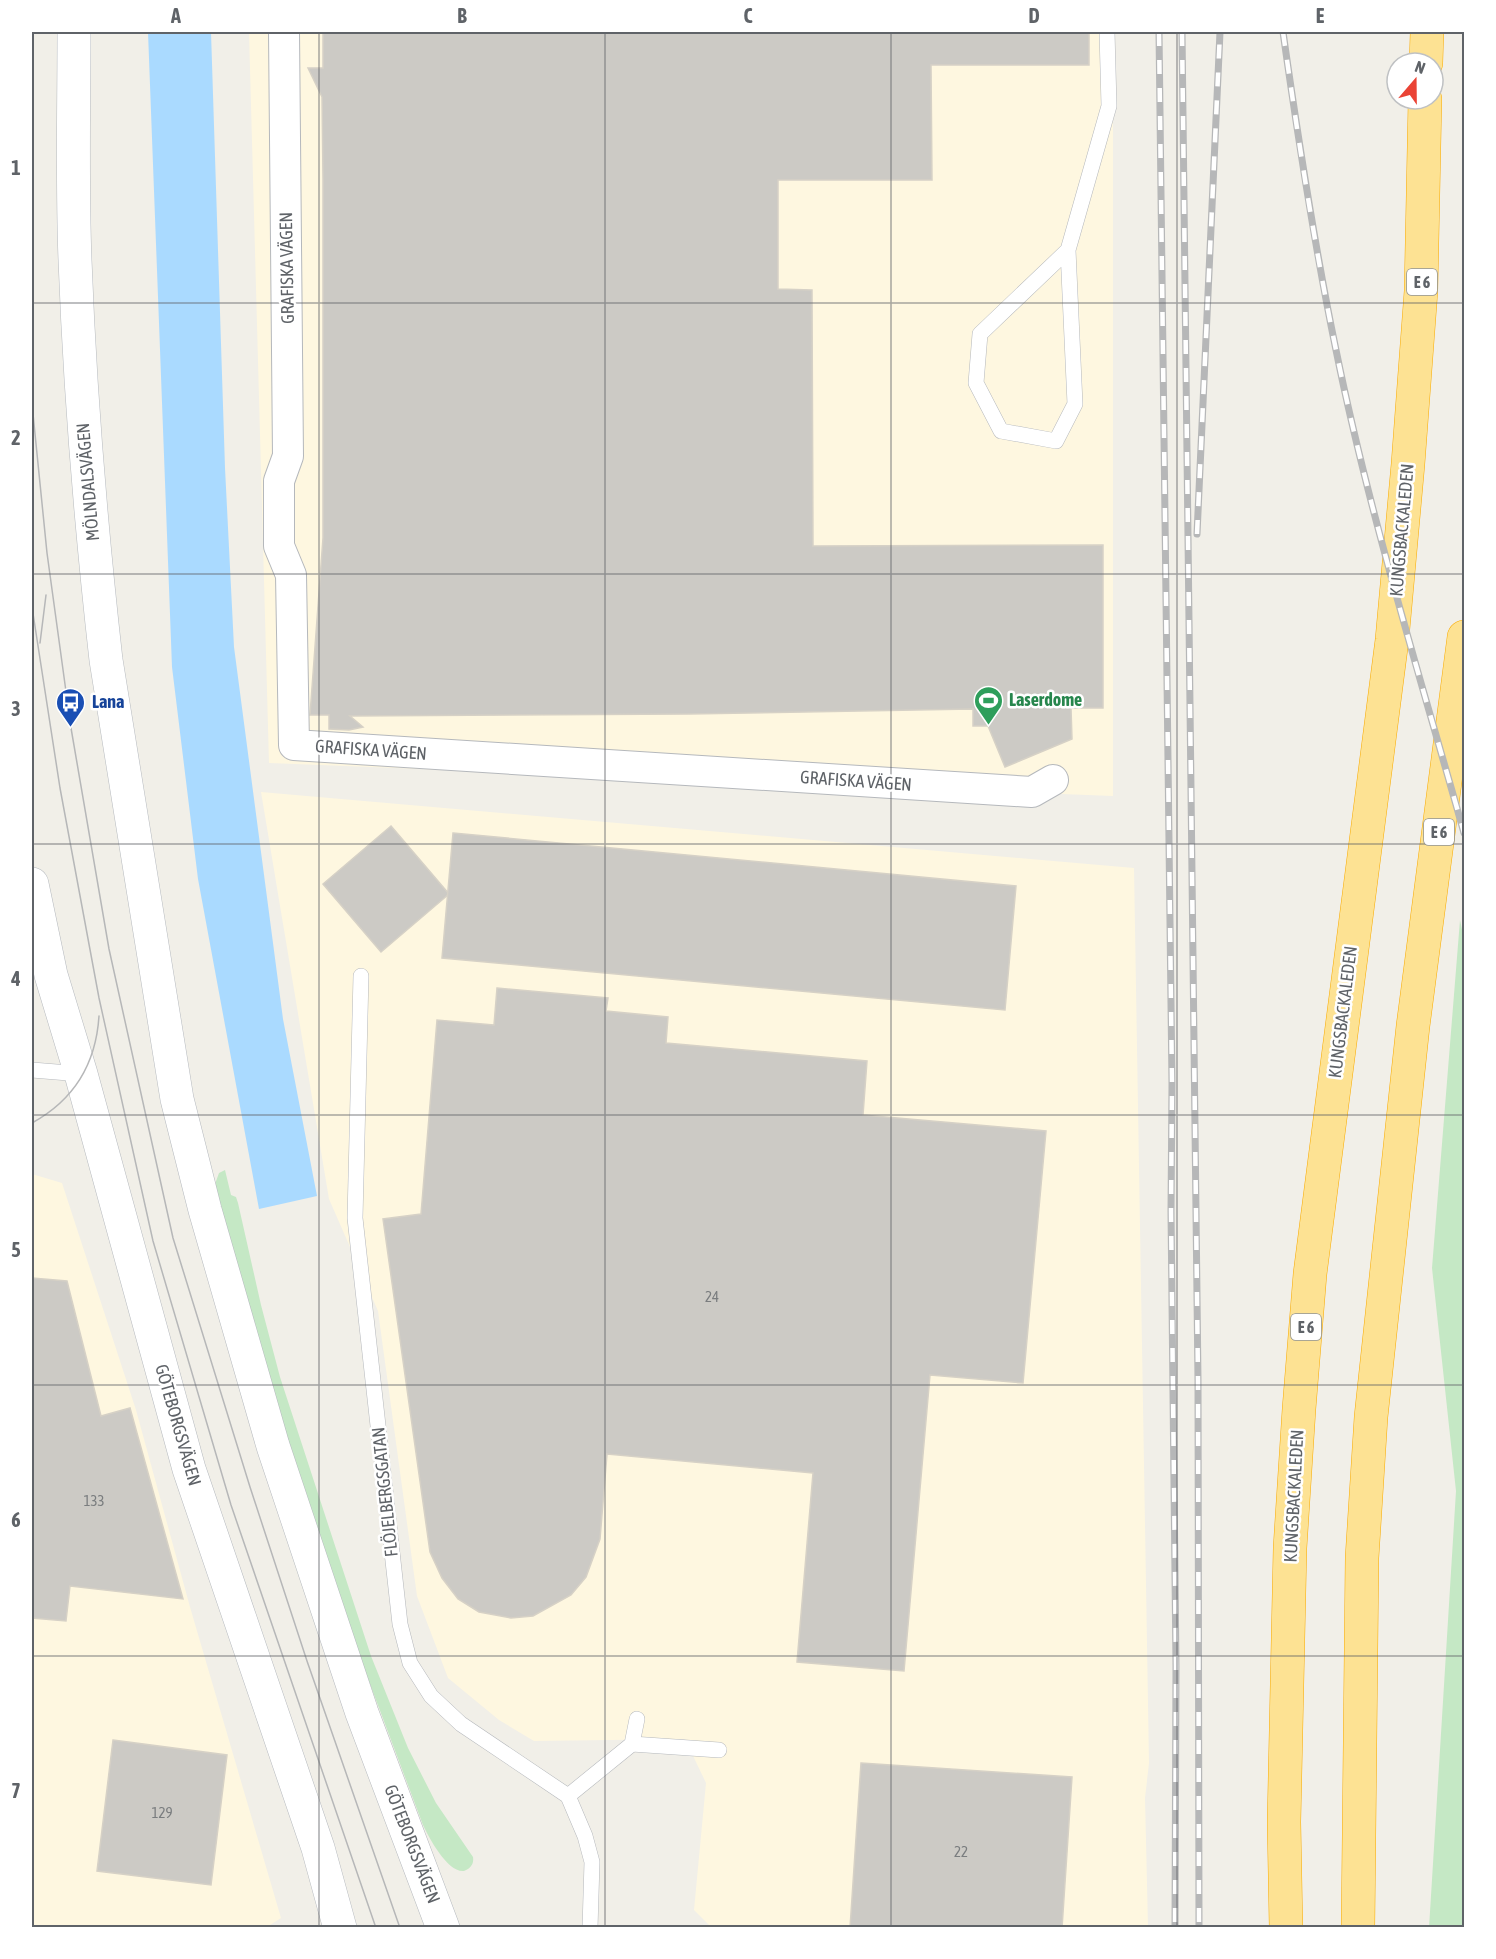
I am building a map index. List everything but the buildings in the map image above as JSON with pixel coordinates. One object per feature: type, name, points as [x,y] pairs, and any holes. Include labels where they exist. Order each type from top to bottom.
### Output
[{"type":"highway","points":[[1426,51],[1427,32]]},
{"type":"highway","name":"KUNGSBACKALEDEN","points":[[1286,1928],[1284,1822],[1290,1548],[1299,1409],[1310,1274],[1392,640],[1421,291],[1425,111]]},
{"type":"highway","name":"E 6","points":[[1358,1928],[1362,1569],[1371,1417],[1413,1026],[1464,637]]},
{"type":"main road","name":"MÖLNDALSVÄGEN","points":[[74,32],[74,257],[82,414],[106,660],[149,930]]},
{"type":"main road","name":"GÖTEBORGSVÄGEN","points":[[32,884],[51,975],[81,1074],[189,1469],[318,1848],[340,1928]]},
{"type":"main road","name":"GÖTEBORGSVÄGEN","points":[[149,930],[177,1099],[273,1446],[362,1713],[443,1928]]},
{"type":"street","name":"GRAFISKA VÄGEN","points":[[284,32],[288,456],[279,481],[279,546],[291,574],[294,745],[1032,792],[1053,780]]},
{"type":"lane","points":[[1068,249],[980,334],[976,383],[1001,431],[1056,441],[1075,404],[1068,249],[1109,106],[1107,32]]},
{"type":"lane","name":"FLÖJELBERGSGATAN","points":[[361,976],[355,1218],[400,1624],[410,1663],[431,1696],[461,1725],[568,1796]]},
{"type":"lane","points":[[32,1070],[81,1074]]},
{"type":"lane","points":[[590,1928],[592,1862],[585,1836],[568,1796],[632,1744],[637,1719]]},
{"type":"lane","points":[[632,1744],[718,1749]]},
{"type":"shaded area","points":[[249,32],[1113,32],[1113,796],[269,763]]},
{"type":"shaded area","points":[[261,792],[1134,868],[1149,1763],[1145,1798],[1148,1927],[711,1927],[694,1910],[706,1783],[685,1739],[534,1741],[499,1720],[448,1678],[417,1596],[378,1311],[329,1199]]},
{"type":"shaded area","points":[[32,1174],[62,1183],[136,1410],[190,1607],[281,1918],[267,1927],[32,1927]]},
{"type":"green space","points":[[1460,920],[1464,939],[1464,1927],[1429,1928],[1456,1491],[1432,1268]]},
{"type":"green space","points":[[225,1170],[231,1195],[236,1197],[238,1203],[280,1377],[371,1656],[408,1748],[436,1803],[473,1857],[472,1866],[464,1871],[458,1870],[446,1861],[434,1846],[423,1825],[329,1575],[226,1237],[215,1184],[219,1173]]},
{"type":"water","points":[[148,32],[211,32],[225,468],[234,647],[283,1019],[317,1196],[259,1209],[198,879],[172,667]]},
{"type":"tram line","points":[[32,404],[47,553],[71,728],[109,949],[173,1238],[307,1661],[400,1928]]},
{"type":"tram line","points":[[40,643],[46,595]]},
{"type":"tram line","points":[[32,607],[60,788],[99,998],[153,1241],[231,1505],[376,1928]]},
{"type":"tram line","points":[[32,1123],[60,1103],[80,1078],[93,1049],[99,1016]]},
{"type":"railway","points":[[1159,32],[1172,1084],[1171,1211],[1176,1666],[1175,1928]]},
{"type":"railway","points":[[1182,32],[1198,1380],[1199,1928]]},
{"type":"railway","points":[[1197,534],[1220,32]]},
{"type":"railway","points":[[1283,32],[1314,231],[1349,411],[1396,593],[1464,833]]},
{"type":"place","name":"Laserdome","points":[[988,726]]},
{"type":"place","name":"Lana","points":[[71,728]]}]
